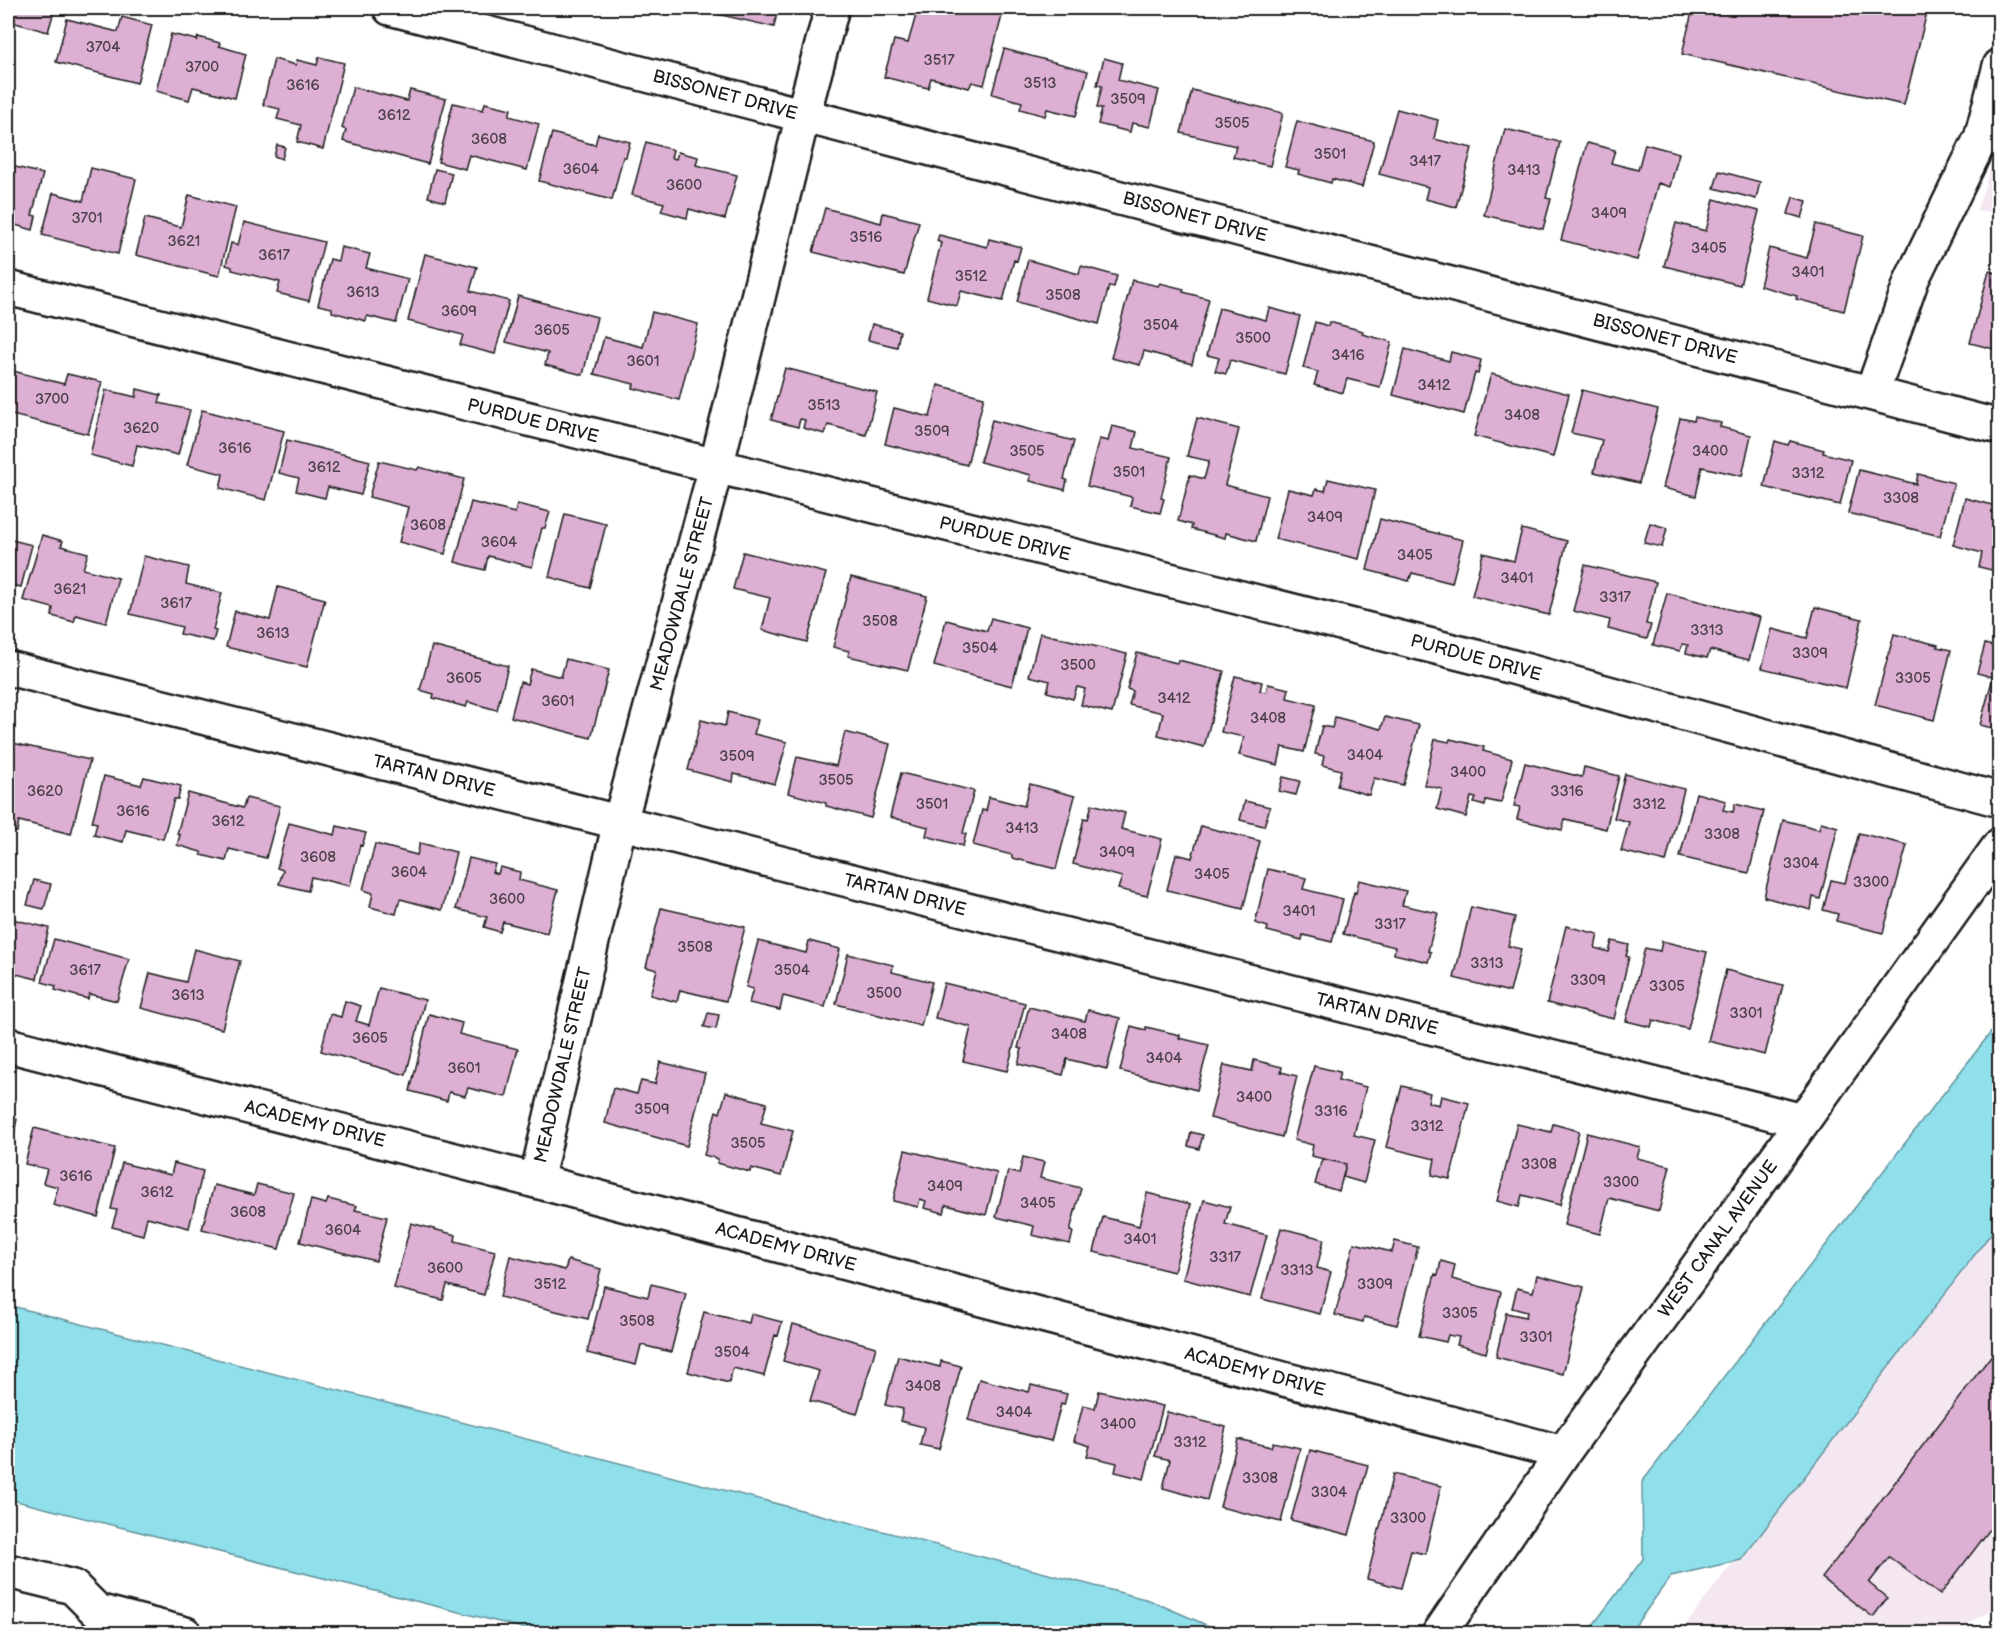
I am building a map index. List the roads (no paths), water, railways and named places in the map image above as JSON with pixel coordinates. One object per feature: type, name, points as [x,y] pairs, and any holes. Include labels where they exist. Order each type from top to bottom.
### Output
[{"type":"street","name":"BISSONET DRIVE","points":[[390,8],[2000,427]]},
{"type":"street","name":"MEADOWDALE STREET","points":[[536,1181],[620,822],[716,467],[803,115],[832,8]]},
{"type":"street","points":[[1872,393],[1912,279],[1981,138],[2000,66]]},
{"type":"street","name":"PURDUE DRIVE","points":[[8,288],[1476,657],[2000,800]]},
{"type":"street","name":"TARTAN DRIVE","points":[[8,668],[1803,1121]]},
{"type":"street","name":"WEST CANAL AVENUE","points":[[1441,1630],[1563,1453],[2000,845]]},
{"type":"street","name":"ACADEMY DRIVE","points":[[8,1045],[536,1181],[1563,1453]]},
{"type":"street","points":[[8,1570],[73,1587],[98,1611],[185,1634]]},
{"type":"water","points":[[1999,1022],[1999,1223],[1741,1560],[1671,1576],[1630,1633],[1587,1633],[1643,1559],[1642,1482]]},
{"type":"water","points":[[8,1305],[1149,1600],[1225,1633],[543,1633],[8,1499]]}]
